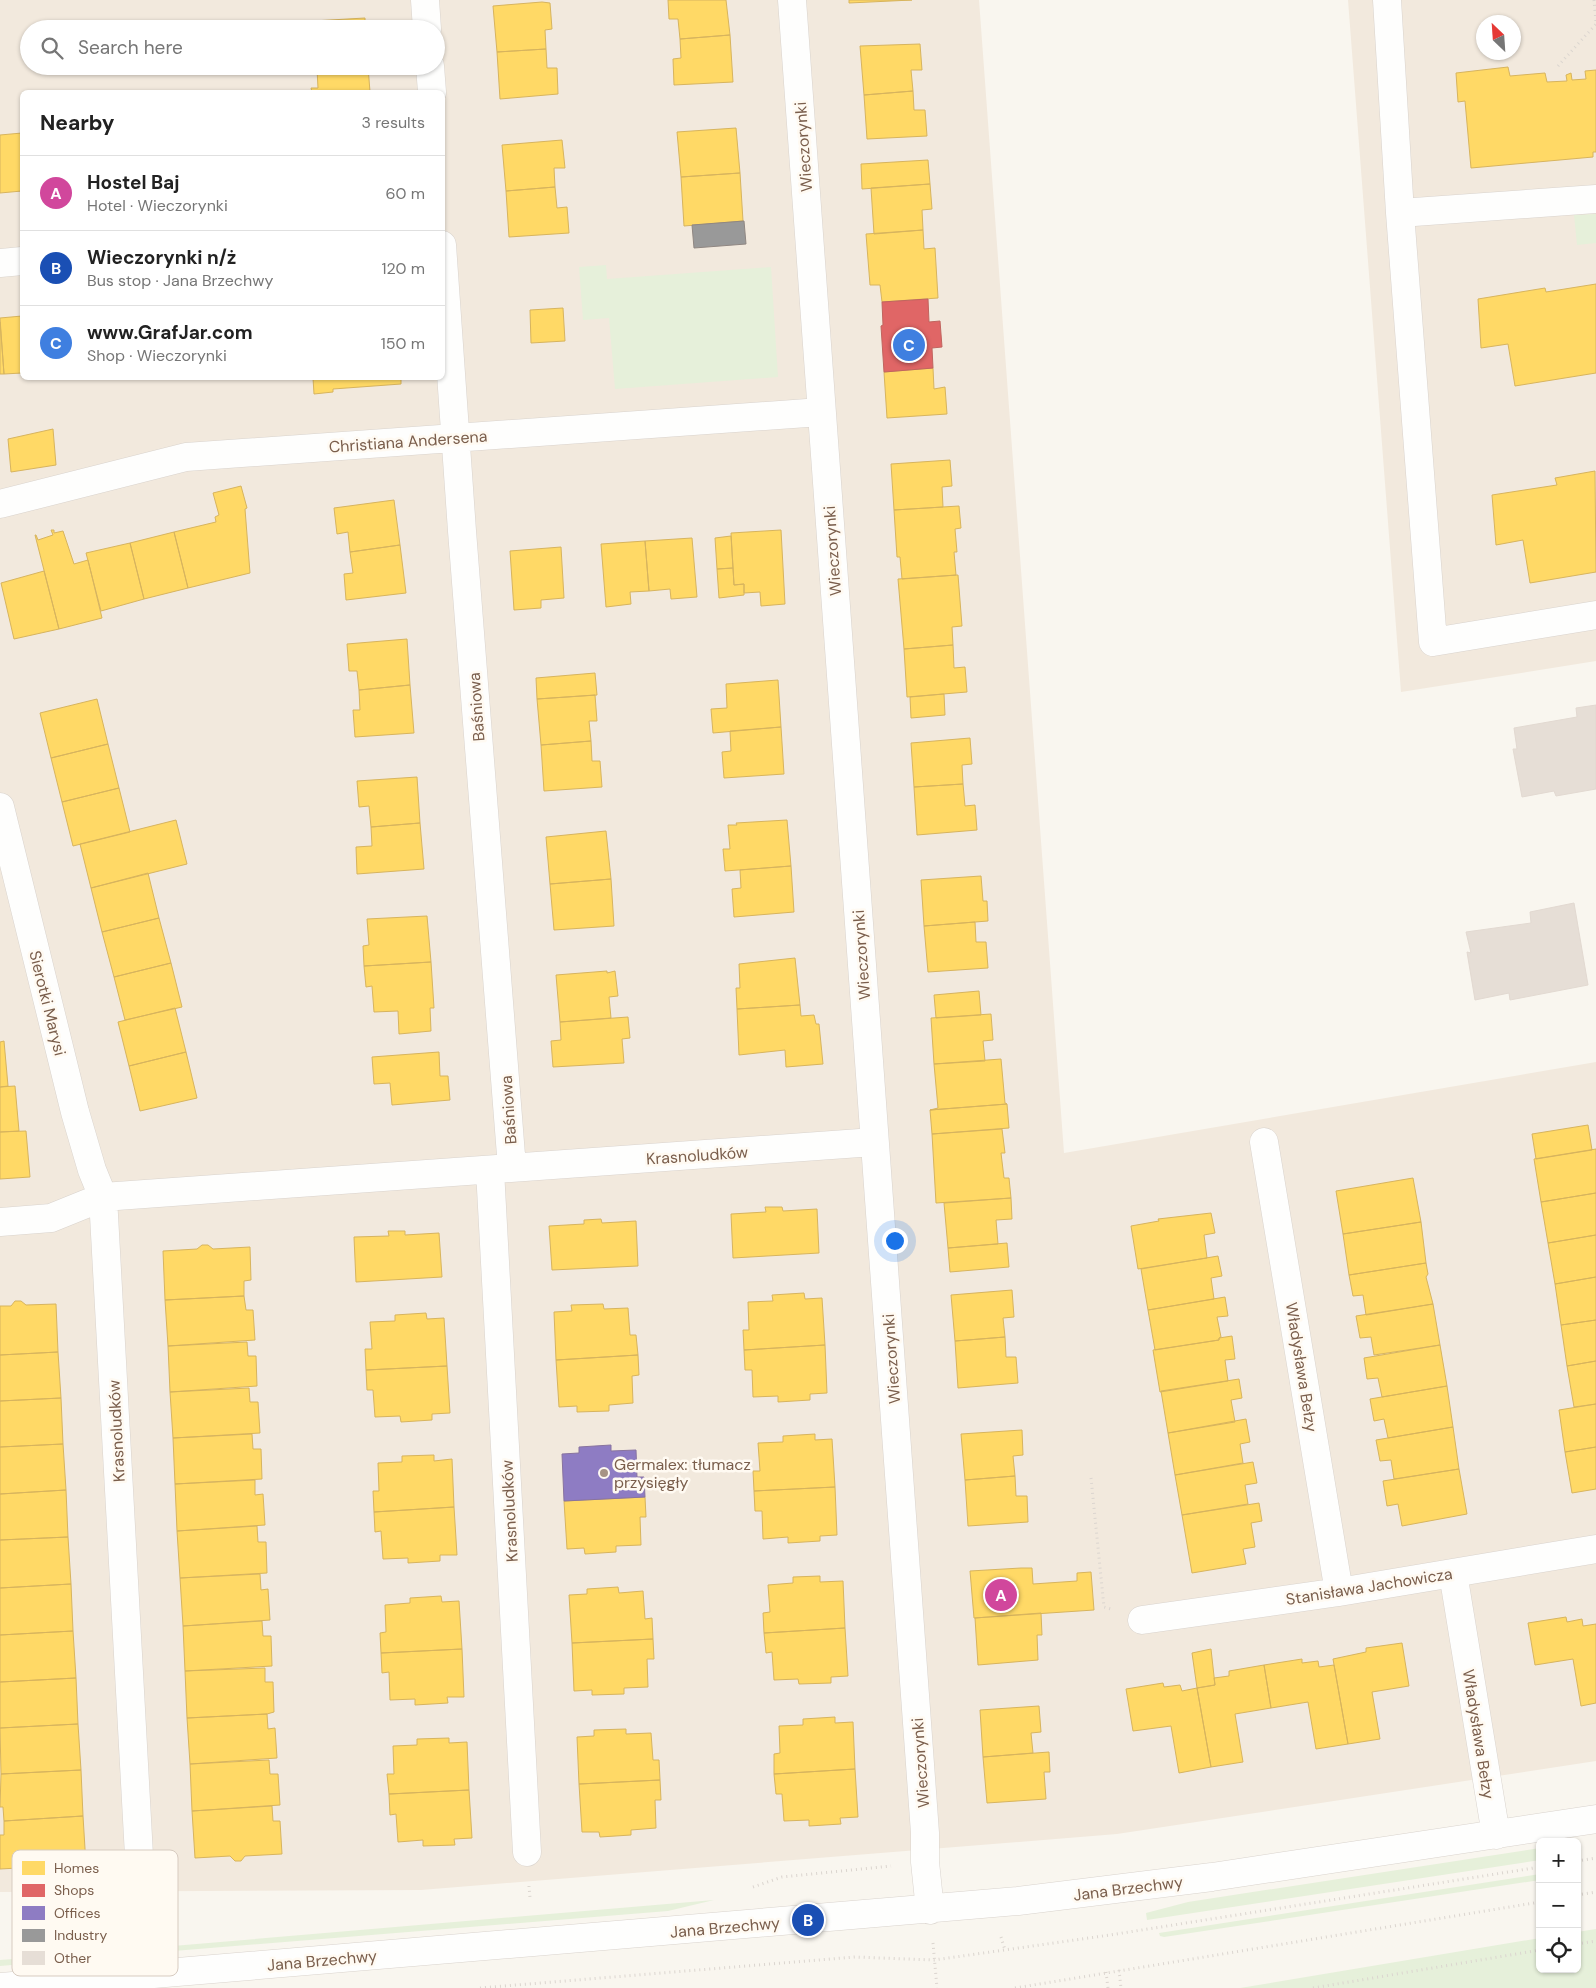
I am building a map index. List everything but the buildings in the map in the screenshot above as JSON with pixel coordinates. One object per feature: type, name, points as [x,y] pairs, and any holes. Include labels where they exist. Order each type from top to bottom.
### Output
[{"type":"street","points":[[425,0],[426,20]]},
{"type":"street","name":"Wieczorynki","points":[[792,0],[925,1832],[925,1862],[930,1910]]},
{"type":"street","points":[[1387,0],[1400,213],[1433,642],[1596,615]]},
{"type":"street","points":[[431,75],[432,90]]},
{"type":"street","points":[[1400,213],[1596,199]]},
{"type":"street","points":[[0,263],[20,261]]},
{"type":"street","name":"Baśniowa","points":[[445,286],[501,1169]]},
{"type":"street","name":"Christiana Andersena","points":[[0,504],[186,456],[821,412]]},
{"type":"street","name":"Sierotki Marysi","points":[[0,807],[75,1112],[92,1170],[103,1197]]},
{"type":"street","name":"Krasnoludków","points":[[0,1222],[51,1218],[103,1197],[874,1142]]},
{"type":"street","name":"Władysława Bełzy","points":[[1264,1142],[1339,1592]]},
{"type":"street","name":"Krasnoludków","points":[[501,1169],[527,1852]]},
{"type":"street","name":"Krasnoludków","points":[[103,1197],[139,1850]]},
{"type":"street","name":"Stanisława Jachowicza","points":[[1142,1620],[1339,1592],[1596,1549]]},
{"type":"street","name":"Władysława Bełzy","points":[[1454,1574],[1496,1835]]},
{"type":"street","name":"Jana Brzechwy","points":[[178,1974],[930,1910],[1123,1890],[1596,1819]]},
{"type":"street","name":"Jana Brzechwy","points":[[0,1987],[150,1976]]},
{"type":"path","points":[[1558,66],[1596,23],[1594,0]]},
{"type":"path","points":[[1091,1478],[1104,1607],[1142,1620]]},
{"type":"path","points":[[1581,1860],[1596,1858]]},
{"type":"path","points":[[754,1887],[782,1877],[891,1866]]},
{"type":"path","points":[[480,1988],[855,1957],[934,1960],[1536,1868]]},
{"type":"path","points":[[1581,1894],[1596,1892]]},
{"type":"path","points":[[1014,1988],[1536,1903]]},
{"type":"path","points":[[930,1910],[937,1988]]},
{"type":"path","points":[[1581,1943],[1596,1941]]},
{"type":"path","points":[[1313,1988],[1536,1951]]},
{"type":"path","points":[[1119,1970],[1121,1988]]},
{"type":"path","points":[[1106,1972],[1108,1988]]},
{"type":"shaded area","points":[[0,0],[979,0],[1064,1153],[1596,1062],[1596,1761],[1117,1834],[421,1890],[178,1891],[178,1850],[12,1850],[12,1892],[0,1892]]},
{"type":"shaded area","points":[[1348,0],[1596,0],[1596,661],[1401,692]]},
{"type":"green space","points":[[1596,214],[1596,243],[1577,245],[1574,215]]},
{"type":"green space","points":[[606,265],[607,279],[771,267],[778,377],[615,389],[609,318],[583,320],[579,267]]},
{"type":"green space","points":[[1536,1849],[1536,1861],[1147,1920],[1146,1913],[1188,1902]]},
{"type":"green space","points":[[1536,1875],[1536,1881],[1164,1937],[1160,1936],[1159,1933]]},
{"type":"green space","points":[[714,1900],[668,1911],[178,1951],[178,1946]]},
{"type":"green space","points":[[1596,1929],[1596,1988],[1240,1988],[1536,1939],[1536,1973],[1581,1973],[1581,1931]]},
{"type":"green space","points":[[12,1959],[12,1965],[0,1966],[0,1960]]},
{"type":"place","name":"www.GrafJar.com","points":[[909,345]]},
{"type":"place","name":"Germalex: tłumacz przysięgły","points":[[604,1473]]},
{"type":"place","name":"Hostel Baj","points":[[1001,1595]]},
{"type":"place","name":"Wieczorynki n/ż","points":[[808,1920]]}]
